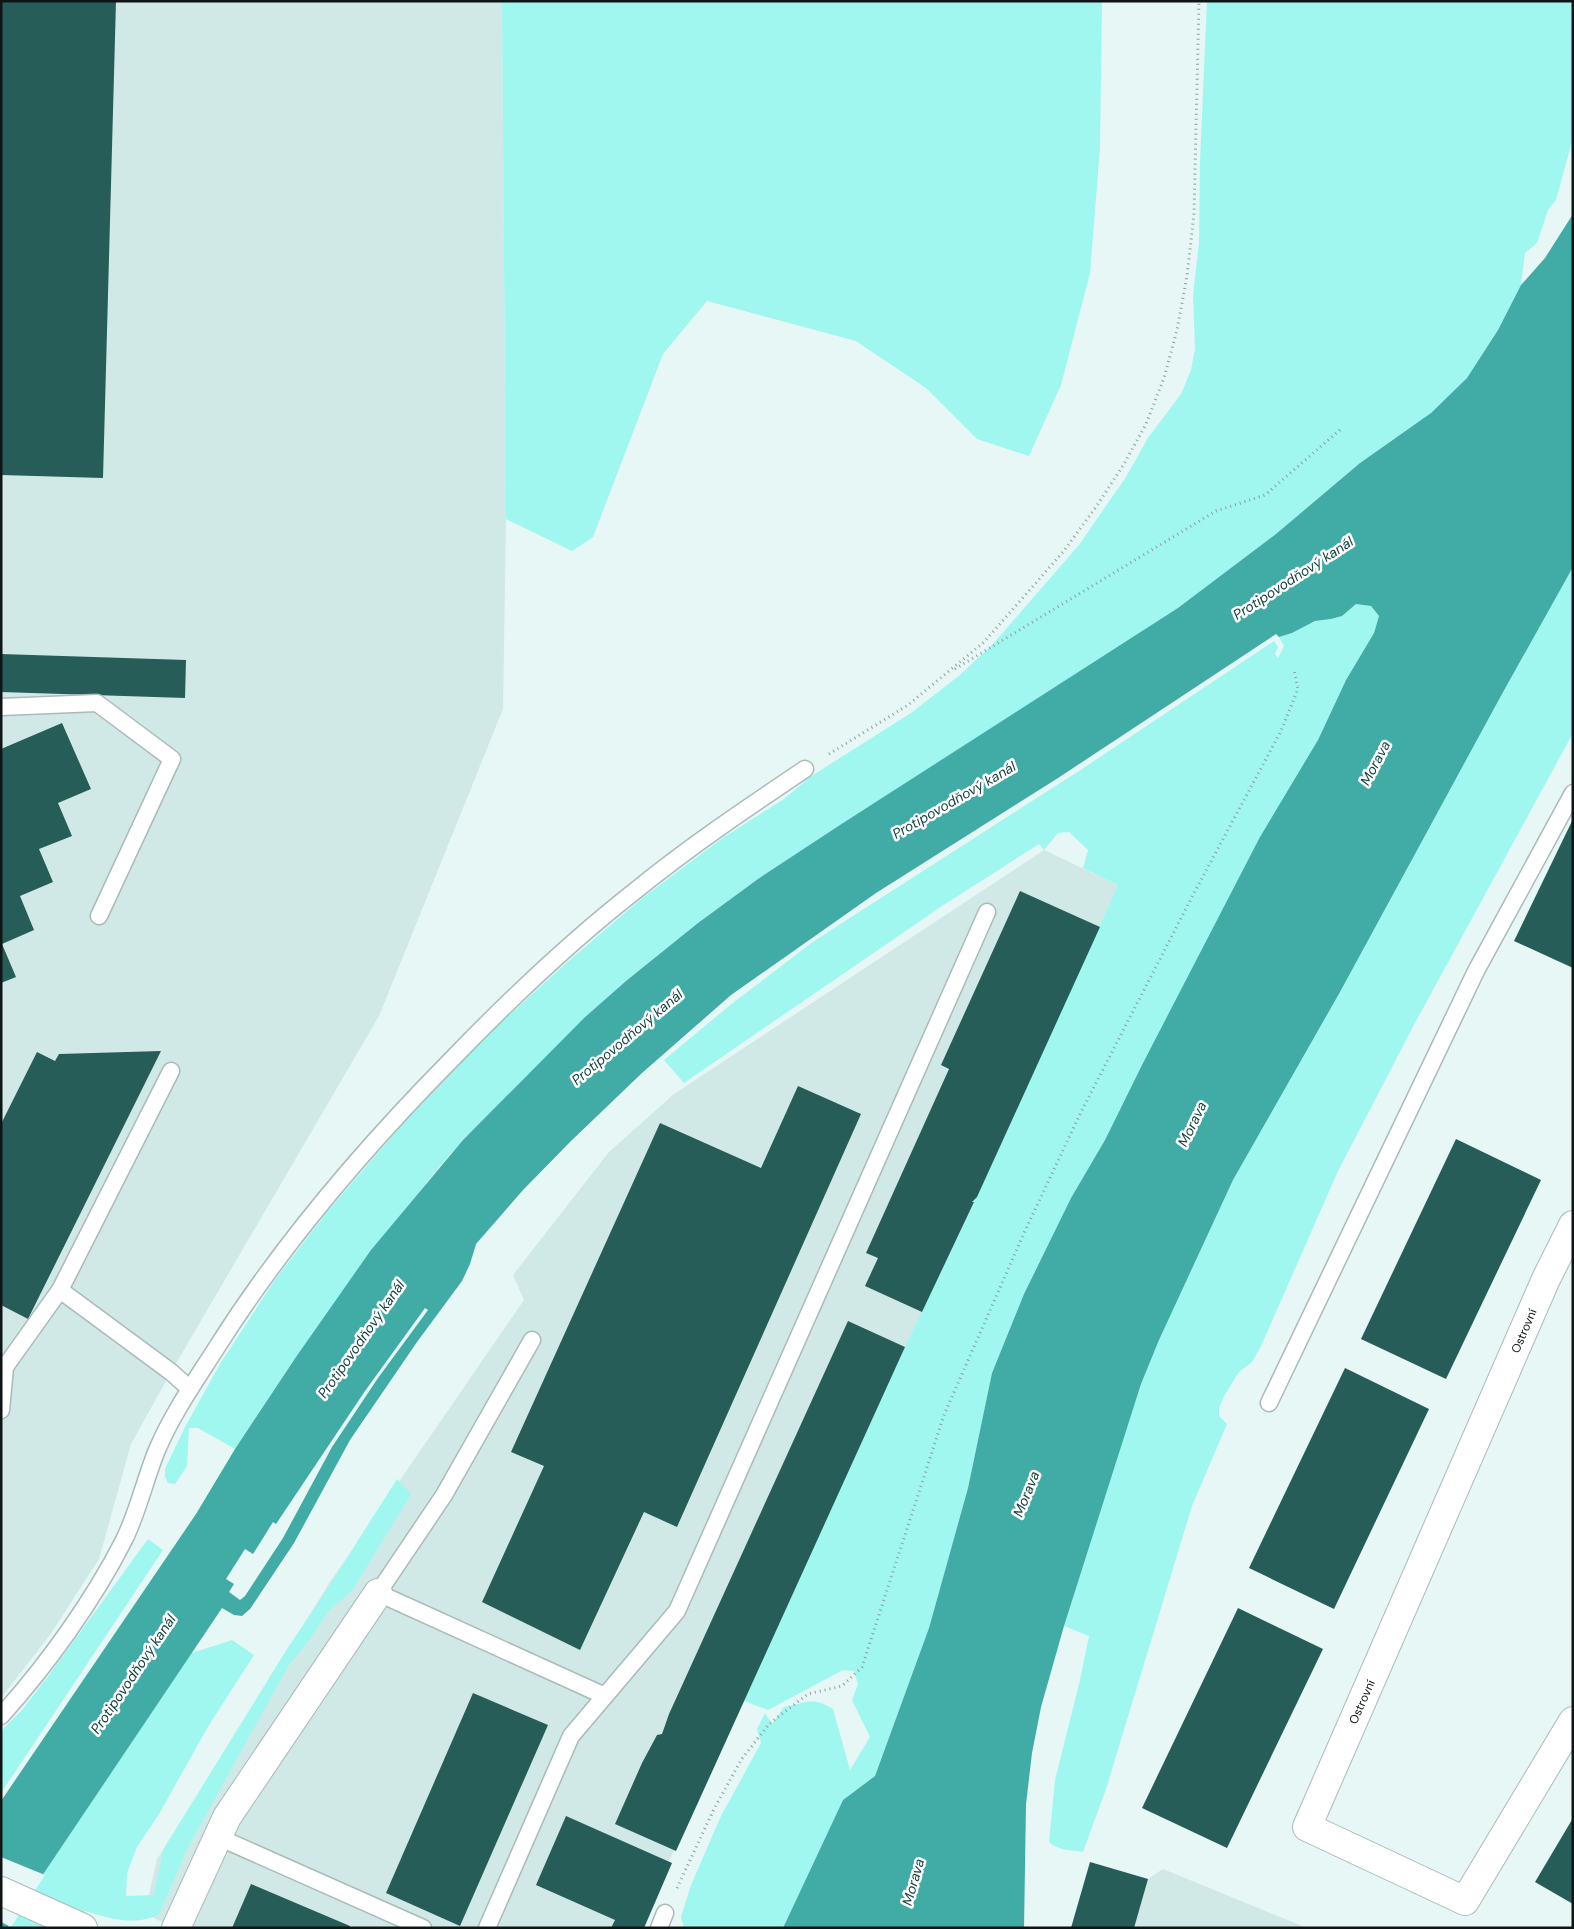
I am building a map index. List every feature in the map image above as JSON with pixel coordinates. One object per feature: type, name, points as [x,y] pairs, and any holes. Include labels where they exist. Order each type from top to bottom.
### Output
[{"type":"street","name":"Ostrovní","points":[[1573,1226],[1546,1279],[1307,1827],[1465,1901],[1573,1721]]},
{"type":"street","points":[[176,1928],[227,1817],[378,1593]]},
{"type":"street","points":[[1,1891],[79,1926]]},
{"type":"lane","points":[[1,707],[97,703],[172,759],[99,916]]},
{"type":"lane","points":[[1,1716],[21,1694],[65,1635],[105,1574],[126,1536],[158,1447],[190,1389],[223,1337],[277,1261],[327,1196],[406,1105],[559,954],[636,890],[718,828],[804,769]]},
{"type":"lane","points":[[1269,1403],[1476,971],[1573,793]]},
{"type":"lane","points":[[488,1928],[572,1736],[677,1611],[987,912]]},
{"type":"lane","points":[[1,1410],[5,1367],[60,1290],[171,1072]]},
{"type":"lane","points":[[60,1290],[171,1372],[190,1389]]},
{"type":"lane","points":[[532,1340],[444,1495],[378,1593],[605,1696]]},
{"type":"lane","points":[[218,1837],[423,1928]]},
{"type":"path","points":[[804,769],[908,705],[984,642],[1063,552],[1124,464],[1146,424],[1164,378],[1187,276],[1194,214],[1199,1]]},
{"type":"path","points":[[946,674],[1216,511],[1265,494],[1341,429]]},
{"type":"path","points":[[662,1921],[714,1809],[741,1760],[769,1724],[808,1694],[842,1686],[862,1667],[944,1415],[1024,1233],[1078,1120],[1193,895],[1281,731],[1298,689],[1294,670]]},
{"type":"shaded area","points":[[1,1],[502,1],[506,519],[503,709],[379,1016],[131,1444],[99,1559],[50,1635],[1,1698]]},
{"type":"shaded area","points":[[502,1],[1102,1],[1100,148],[1090,273],[1061,385],[1029,456],[977,439],[926,388],[856,341],[707,301],[663,354],[593,537],[572,551],[506,519]]},
{"type":"shaded area","points":[[1207,1],[1573,1],[1573,138],[1556,200],[1548,210],[1537,243],[1525,253],[1521,285],[1498,330],[1467,378],[1431,413],[1360,463],[1276,534],[1179,608],[758,879],[698,923],[626,981],[584,1018],[463,1140],[433,1174],[296,1357],[235,1449],[198,1428],[189,1428],[187,1466],[175,1484],[168,1483],[165,1477],[165,1469],[185,1427],[220,1364],[274,1281],[327,1212],[401,1126],[492,1031],[564,965],[641,899],[724,837],[784,799],[810,777],[911,713],[960,675],[993,644],[1079,545],[1126,477],[1148,438],[1181,394],[1191,370],[1195,349],[1193,295],[1199,243],[1200,161]]},
{"type":"shaded area","points":[[1573,567],[1573,733],[1415,1023],[1338,1171],[1261,1346],[1252,1362],[1239,1372],[1224,1396],[1219,1408],[1219,1416],[1227,1424],[1192,1506],[1106,1789],[1083,1852],[1054,1846],[1049,1842],[1055,1780],[1089,1636],[1064,1626],[1141,1384],[1159,1340],[1233,1180],[1340,992]]},
{"type":"shaded area","points":[[1356,604],[1371,606],[1379,616],[1374,633],[1346,680],[1318,740],[1142,1065],[1105,1140],[1071,1198],[1024,1294],[992,1373],[968,1488],[929,1628],[875,1776],[843,1800],[783,1928],[684,1928],[681,1917],[691,1885],[721,1816],[761,1743],[757,1729],[765,1713],[772,1724],[784,1707],[804,1702],[820,1703],[833,1709],[850,1770],[870,1737],[852,1700],[858,1684],[854,1671],[843,1670],[768,1710],[744,1701],[905,1347],[974,1203],[972,1202],[977,1197],[1118,885],[1083,868],[1088,850],[1069,832],[1058,833],[1044,850],[1039,844],[942,906],[684,1083],[664,1060],[729,1006],[814,941],[1082,769],[1274,641],[1278,647],[1275,654],[1278,658],[1284,646],[1279,637],[1292,633],[1315,621],[1342,616]]},
{"type":"shaded area","points":[[1044,850],[1118,885],[977,1197],[638,1928],[173,1928],[145,1913],[157,1859],[330,1582],[524,1300],[513,1275],[609,1152],[674,1094]]},
{"type":"shaded area","points":[[397,1479],[411,1494],[352,1591],[329,1610],[308,1642],[289,1665],[188,1847],[159,1914],[150,1918],[132,1921],[85,1911],[73,1928],[7,1928],[189,1654],[232,1640],[254,1655],[209,1725],[159,1814],[137,1847],[127,1873],[126,1896],[154,1895],[163,1850],[287,1649]]},
{"type":"shaded area","points":[[148,1539],[163,1550],[1,1793],[1,1731],[22,1710],[49,1675]]},
{"type":"shaded area","points":[[1090,1862],[1148,1879],[1163,1869],[1307,1928],[1071,1928]]},
{"type":"water","points":[[1573,214],[1573,567],[1340,992],[1233,1180],[1159,1340],[1141,1384],[1064,1626],[1041,1707],[1032,1753],[1026,1804],[1024,1928],[783,1928],[843,1800],[875,1776],[929,1628],[968,1488],[992,1373],[1024,1294],[1071,1198],[1105,1140],[1260,837],[1318,740],[1346,680],[1374,633],[1379,616],[1371,606],[1356,604],[1342,616],[1315,621],[1292,633],[1279,637],[1276,634],[1058,778],[876,893],[731,995],[642,1073],[571,1141],[523,1190],[476,1244],[462,1281],[417,1342],[350,1440],[294,1543],[250,1609],[242,1616],[234,1615],[222,1608],[7,1928],[1,1928],[1,1801],[196,1514],[235,1449],[296,1357],[371,1250],[463,1140],[584,1018],[626,981],[698,923],[758,879],[840,825],[1178,608],[1276,534],[1360,463],[1431,413],[1467,378],[1498,330],[1521,285],[1545,258]],"holes":[[[425,1308],[428,1310],[378,1378],[332,1447],[283,1538],[245,1596],[240,1600],[229,1592],[234,1584],[226,1579],[245,1549],[253,1554],[273,1522],[276,1524],[365,1391]]]},
{"type":"pier","points":[[1,1857],[45,1875],[11,1927],[1,1922]]},
{"type":"building","points":[[1,1],[116,1],[103,478],[1,475]]},
{"type":"building","points":[[1,654],[186,660],[185,698],[1,692]]},
{"type":"building","points":[[62,723],[91,789],[58,803],[72,836],[39,849],[53,882],[20,896],[34,930],[2,944],[16,977],[1,983],[1,749]]},
{"type":"building","points":[[1573,819],[1573,968],[1514,941]]},
{"type":"building","points":[[1020,891],[1100,927],[977,1197],[972,1202],[974,1202],[922,1312],[865,1286],[878,1258],[866,1253],[949,1069],[941,1065]]},
{"type":"building","points":[[161,1051],[28,1319],[1,1305],[1,1124],[37,1052],[55,1061],[59,1054]]},
{"type":"building","points":[[798,1086],[861,1114],[677,1527],[644,1512],[580,1650],[482,1602],[544,1466],[511,1452],[660,1123],[761,1168]]},
{"type":"building","points":[[1456,1139],[1541,1180],[1446,1379],[1361,1339]]},
{"type":"building","points":[[848,1321],[905,1347],[676,1851],[615,1824],[642,1763],[657,1735],[662,1734],[669,1714]]},
{"type":"building","points":[[1345,1368],[1429,1409],[1334,1609],[1249,1568]]},
{"type":"building","points":[[1238,1608],[1323,1649],[1227,1848],[1142,1808]]},
{"type":"building","points":[[473,1693],[548,1725],[460,1926],[386,1893]]},
{"type":"building","points":[[566,1816],[672,1863],[644,1928],[611,1928],[615,1920],[536,1885]]},
{"type":"building","points":[[1573,1818],[1573,1904],[1535,1882]]},
{"type":"building","points":[[1090,1862],[1148,1879],[1134,1928],[1071,1928]]},
{"type":"building","points":[[251,1884],[350,1926],[350,1928],[232,1928]]},
{"type":"water label","name":"Protipovodňový kanál","points":[[1293,578]]},
{"type":"water label","name":"Morava","points":[[1375,763]]},
{"type":"water label","name":"Protipovodňový kanál","points":[[954,800]]},
{"type":"water label","name":"Protipovodňový kanál","points":[[627,1037]]},
{"type":"water label","name":"Morava","points":[[1192,1124]]},
{"type":"water label","name":"Protipovodňový kanál","points":[[361,1339]]},
{"type":"water label","name":"Morava","points":[[1026,1494]]},
{"type":"water label","name":"Protipovodňový kanál","points":[[133,1674]]},
{"type":"water label","name":"Morava","points":[[913,1882]]}]
